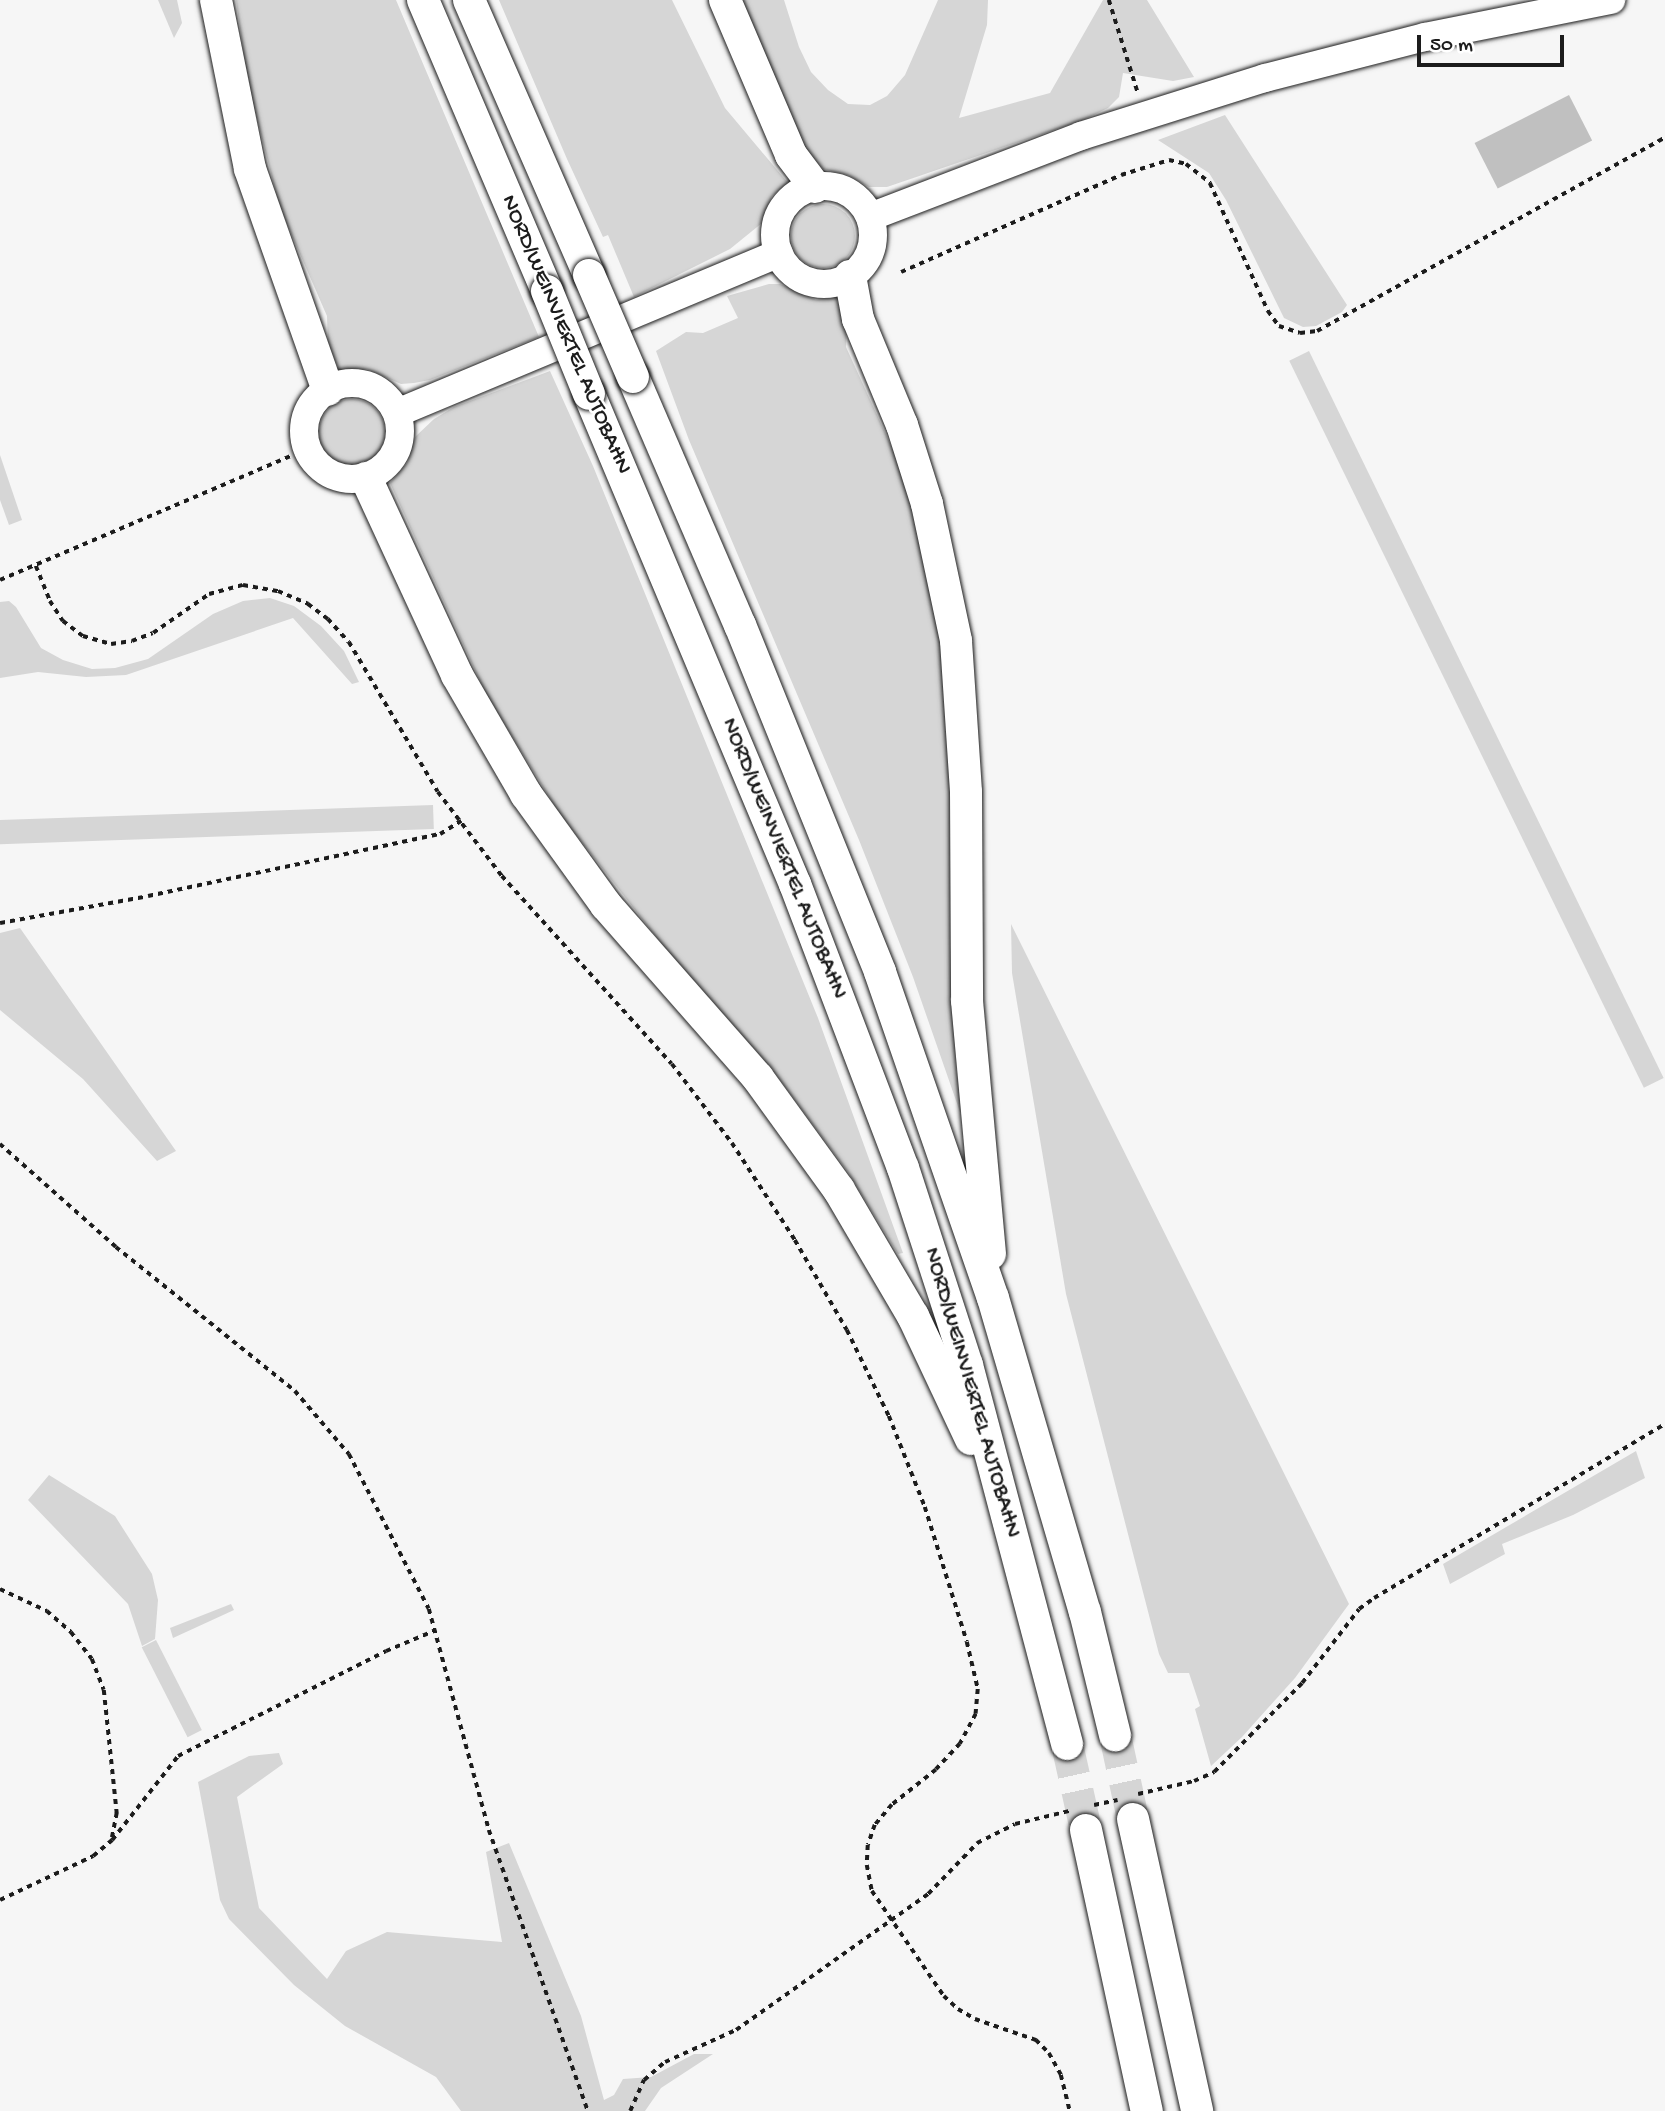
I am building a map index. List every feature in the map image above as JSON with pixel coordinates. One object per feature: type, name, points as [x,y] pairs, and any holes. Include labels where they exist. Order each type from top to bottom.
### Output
[{"type":"highway","points":[[216,0],[250,169],[328,390]]},
{"type":"highway","name":"NORD/WEINVIERTEL AUTOBAHN","points":[[423,0],[795,884],[863,1057],[967,1365],[1067,1744]]},
{"type":"highway","name":"NORD/WEINVIERTEL AUTOBAHN","points":[[469,0],[633,377],[840,866],[885,984],[993,1298],[1084,1612],[1115,1735]]},
{"type":"highway","points":[[725,0],[791,155],[815,187]]},
{"type":"highway","points":[[850,276],[858,318],[902,425],[927,504],[956,641],[966,780],[967,1001],[993,1298]]},
{"type":"highway","points":[[366,478],[457,675],[532,803],[613,913],[758,1078],[810,1147],[867,1234],[944,1379],[1010,1527]]},
{"type":"highway","points":[[1085,1815],[1147,2111]]},
{"type":"highway","points":[[1133,1819],[1197,2111]]},
{"type":"main road","points":[[870,217],[1020,158],[1143,115],[1348,56],[1611,0]]},
{"type":"main road","points":[[815,187],[843,190],[855,197],[870,217],[872,244],[868,257],[850,276],[837,282],[809,281],[786,265],[779,253],[776,232],[781,212],[796,196],[815,187]]},
{"type":"main road","points":[[397,413],[779,253]]},
{"type":"main road","points":[[351,383],[363,384],[384,395],[397,413],[400,434],[397,449],[379,471],[366,478],[337,478],[319,467],[307,449],[304,422],[317,398],[328,390],[351,383]]},
{"type":"path","points":[[1109,0],[1143,115]]},
{"type":"path","points":[[901,272],[1121,175],[1170,160],[1186,164],[1210,183],[1268,311],[1279,326],[1300,333],[1317,331],[1665,136]]},
{"type":"path","points":[[0,580],[307,449]]},
{"type":"path","points":[[36,566],[50,601],[63,621],[83,636],[111,644],[132,641],[153,633],[209,594],[243,585],[278,591],[308,604],[328,619],[349,642],[399,729],[502,876],[671,1064],[732,1143],[795,1240],[846,1330],[889,1416],[925,1507],[967,1642],[978,1689],[976,1714],[960,1744],[936,1770],[891,1805],[875,1825],[868,1845],[867,1865],[872,1891],[944,1996],[958,2009],[975,2019],[1036,2040],[1049,2053],[1061,2075],[1070,2111]]},
{"type":"path","points":[[0,923],[148,896],[440,834],[461,821]]},
{"type":"path","points":[[0,1144],[116,1247],[295,1391],[349,1454],[397,1542],[429,1609],[489,1830],[588,2111]]},
{"type":"path","points":[[630,2111],[644,2080],[666,2062],[736,2030],[928,1894],[977,1843],[1015,1824],[1085,1815],[1194,1781],[1214,1772],[1302,1683],[1359,1609],[1665,1424]]},
{"type":"path","points":[[0,1589],[47,1611],[71,1632],[92,1659],[104,1690],[117,1813],[111,1840]]},
{"type":"path","points":[[0,1900],[93,1856],[111,1840],[178,1756],[386,1650],[436,1630]]},
{"type":"shaded area","points":[[158,0],[177,0],[182,23],[174,38]]},
{"type":"shaded area","points":[[236,0],[396,0],[539,337],[430,380],[414,383],[401,384],[367,369],[340,372],[328,344],[327,316],[280,208],[248,84]]},
{"type":"shaded area","points":[[499,0],[672,0],[725,108],[788,183],[772,196],[762,223],[730,249],[634,297],[608,235],[603,237],[567,159]]},
{"type":"shaded area","points":[[740,0],[784,0],[799,47],[811,72],[828,90],[848,104],[870,105],[887,96],[905,75],[938,0],[988,0],[987,25],[959,118],[1050,93],[1103,0],[1147,0],[1194,77],[1173,81],[1123,73],[1119,97],[1108,108],[1083,120],[887,187],[869,187],[848,175],[823,169],[797,138]]},
{"type":"shaded area","points":[[1225,115],[1347,305],[1342,312],[1316,326],[1303,327],[1284,318],[1226,200],[1209,173],[1158,140]]},
{"type":"shaded area","points":[[817,204],[829,204],[846,213],[853,224],[853,248],[846,259],[829,268],[817,268],[805,263],[796,254],[791,242],[791,230],[796,218],[805,209]]},
{"type":"shaded area","points":[[769,284],[780,284],[816,300],[835,297],[847,322],[846,347],[898,461],[911,501],[941,643],[950,787],[950,942],[956,1070],[963,1107],[960,1112],[913,977],[859,840],[689,440],[656,351],[686,332],[703,333],[738,318],[727,296]]},
{"type":"shaded area","points":[[1309,351],[1664,1078],[1644,1088],[1289,361]]},
{"type":"shaded area","points":[[550,371],[593,466],[818,1018],[903,1253],[898,1254],[848,1172],[772,1069],[665,948],[559,813],[485,692],[390,483],[407,463],[415,437],[434,419],[454,407]]},
{"type":"shaded area","points":[[352,399],[365,402],[375,409],[382,419],[385,432],[382,445],[375,455],[365,462],[352,465],[339,462],[329,455],[322,445],[319,432],[322,419],[329,409],[339,402]]},
{"type":"shaded area","points":[[0,455],[22,520],[9,525],[0,500]]},
{"type":"shaded area","points":[[270,598],[294,606],[321,626],[344,651],[359,682],[352,684],[293,618],[126,675],[86,677],[38,672],[0,678],[0,602],[9,601],[16,607],[41,648],[63,660],[92,669],[115,668],[148,659],[213,614],[243,601]]},
{"type":"shaded area","points":[[433,805],[434,829],[0,844],[0,820]]},
{"type":"shaded area","points":[[1011,924],[1349,1604],[1295,1678],[1242,1737],[1211,1766],[1195,1709],[1200,1706],[1189,1673],[1168,1673],[1159,1654],[1066,1294],[1012,973]]},
{"type":"shaded area","points":[[20,928],[176,1151],[157,1161],[83,1079],[0,1010],[0,933]]},
{"type":"shaded area","points":[[1636,1451],[1645,1478],[1573,1515],[1502,1544],[1505,1554],[1450,1584],[1443,1564]]},
{"type":"shaded area","points":[[49,1475],[115,1516],[152,1574],[158,1600],[155,1639],[142,1646],[128,1604],[28,1500]]},
{"type":"shaded area","points":[[231,1604],[234,1610],[173,1638],[170,1628]]},
{"type":"shaded area","points":[[156,1640],[202,1730],[188,1737],[142,1647]]},
{"type":"shaded area","points":[[279,1753],[283,1764],[237,1797],[259,1908],[327,1979],[346,1951],[387,1932],[502,1942],[486,1852],[509,1843],[581,2016],[604,2100],[614,2095],[623,2079],[651,2077],[694,2054],[713,2054],[661,2088],[645,2111],[461,2111],[436,2077],[345,2026],[294,1985],[229,1919],[220,1900],[198,1782],[249,1756]]},
{"type":"building","points":[[1569,95],[1592,140],[1498,189],[1475,143]]},
{"type":"tunnel","points":[[1115,1735],[1133,1819]]},
{"type":"tunnel","points":[[1067,1744],[1086,1830]]}]
